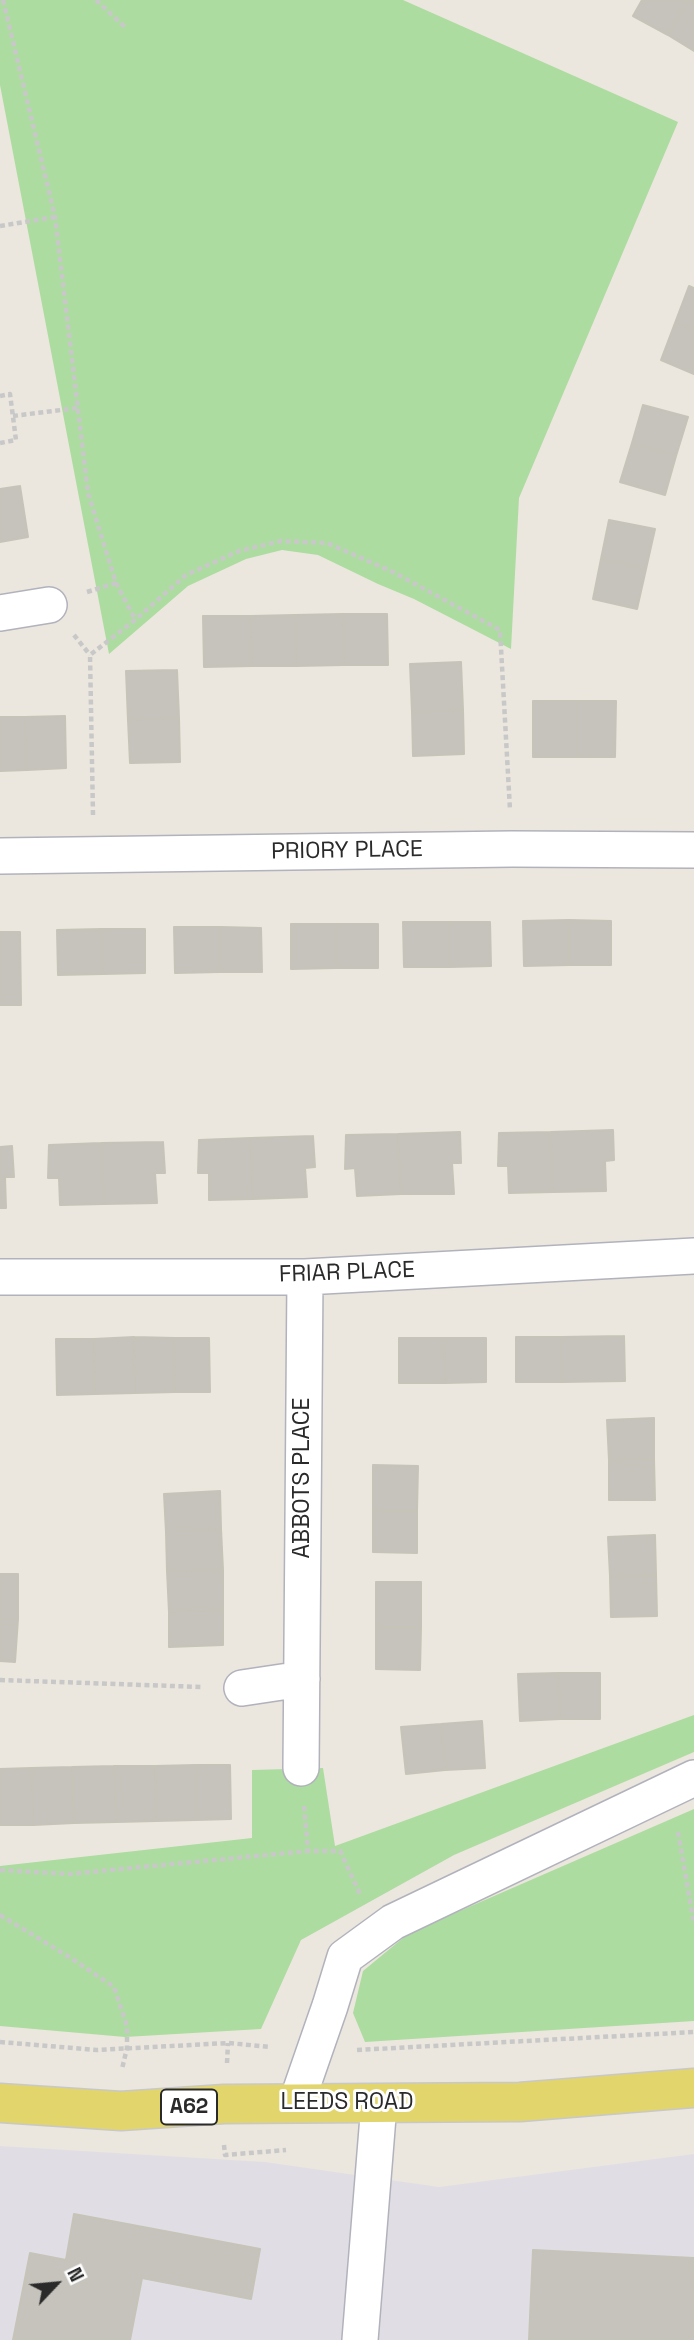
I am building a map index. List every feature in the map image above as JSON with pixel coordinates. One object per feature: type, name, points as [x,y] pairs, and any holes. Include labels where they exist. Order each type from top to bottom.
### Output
[{"type":"main road","name":"LEEDS ROAD","points":[[0,2103],[121,2112],[224,2104],[520,2102],[694,2088]]},
{"type":"street","points":[[0,613],[49,605]]},
{"type":"street","name":"PRIORY PLACE","points":[[0,856],[512,849],[694,850]]},
{"type":"street","name":"FRIAR PLACE","points":[[0,1277],[305,1277],[694,1256]]},
{"type":"street","name":"ABBOTS PLACE","points":[[301,1768],[305,1277]]},
{"type":"street","points":[[242,1688],[302,1679]]},
{"type":"street","points":[[296,2104],[345,1957],[393,1922],[682,1784]]},
{"type":"street","points":[[360,2340],[379,2104]]},
{"type":"path","points":[[2,0],[55,217],[89,493],[116,583],[135,620]]},
{"type":"path","points":[[96,0],[127,29]]},
{"type":"path","points":[[0,31],[10,30]]},
{"type":"path","points":[[0,226],[55,217]]},
{"type":"path","points":[[0,396],[10,394],[16,440],[0,443]]},
{"type":"path","points":[[13,416],[78,408]]},
{"type":"path","points":[[93,855],[90,655],[186,575],[239,551],[281,541],[327,543],[393,572],[500,630],[512,849]]},
{"type":"path","points":[[0,1680],[242,1688]]},
{"type":"path","points":[[301,1768],[308,1852]]},
{"type":"path","points":[[682,1784],[694,1924]]},
{"type":"path","points":[[0,1870],[69,1874],[340,1851],[379,1932]]},
{"type":"path","points":[[0,1914],[114,1987],[127,2026],[127,2048],[122,2067],[121,2112]]},
{"type":"path","points":[[0,2042],[97,2050],[228,2043],[314,2052],[694,2032]]},
{"type":"shaded area","points":[[0,2146],[265,2162],[439,2187],[694,2154],[694,2340],[0,2340]]},
{"type":"green space","points":[[0,0],[403,0],[678,122],[519,498],[511,649],[414,599],[318,555],[282,550],[246,559],[188,586],[109,654],[0,85]]},
{"type":"green space","points":[[694,1715],[694,1752],[454,1855],[301,1940],[261,2029],[125,2037],[0,2026],[0,1866],[252,1838],[252,1770],[323,1768],[335,1846]]},
{"type":"green space","points":[[694,1809],[694,2021],[365,2042],[353,2013],[363,1971],[409,1933]]},
{"type":"building","points":[[642,0],[688,0],[668,35],[633,16]]},
{"type":"building","points":[[688,0],[694,0],[694,51],[668,35]]},
{"type":"building","points":[[689,286],[694,288],[694,330],[675,323]]},
{"type":"building","points":[[675,323],[694,330],[694,374],[661,360]]},
{"type":"building","points":[[643,405],[688,417],[676,456],[632,443]]},
{"type":"building","points":[[632,443],[676,456],[665,495],[620,482]]},
{"type":"building","points":[[20,486],[28,537],[0,542],[0,489]]},
{"type":"building","points":[[609,520],[655,529],[646,569],[601,559]]},
{"type":"building","points":[[601,559],[646,569],[637,609],[593,599]]},
{"type":"building","points":[[343,614],[344,665],[296,666],[295,615]]},
{"type":"building","points":[[343,614],[387,614],[388,665],[344,665]]},
{"type":"building","points":[[295,615],[296,666],[252,666],[251,616]]},
{"type":"building","points":[[203,616],[251,616],[252,666],[204,667]]},
{"type":"building","points":[[461,662],[463,710],[412,712],[410,664]]},
{"type":"building","points":[[177,670],[179,718],[128,720],[126,671]]},
{"type":"building","points":[[533,701],[577,701],[577,757],[533,757]]},
{"type":"building","points":[[577,701],[616,701],[615,757],[577,757]]},
{"type":"building","points":[[463,710],[464,754],[413,756],[412,712]]},
{"type":"building","points":[[65,716],[66,768],[27,770],[25,717]]},
{"type":"building","points":[[0,717],[25,717],[27,770],[0,771]]},
{"type":"building","points":[[179,718],[180,762],[130,763],[128,720]]},
{"type":"building","points":[[569,920],[569,965],[524,966],[523,921]]},
{"type":"building","points":[[569,920],[611,921],[611,965],[569,965]]},
{"type":"building","points":[[403,922],[449,922],[449,967],[404,967]]},
{"type":"building","points":[[449,922],[490,922],[491,966],[449,967]]},
{"type":"building","points":[[291,924],[336,924],[336,968],[291,969]]},
{"type":"building","points":[[336,924],[378,924],[378,968],[336,968]]},
{"type":"building","points":[[174,927],[220,927],[220,972],[175,973]]},
{"type":"building","points":[[220,927],[261,928],[262,972],[220,972]]},
{"type":"building","points":[[102,929],[145,929],[145,973],[103,974]]},
{"type":"building","points":[[102,929],[103,974],[58,975],[57,930]]},
{"type":"building","points":[[0,932],[20,932],[21,1005],[0,1005]]},
{"type":"building","points":[[613,1130],[614,1160],[605,1161],[606,1191],[553,1192],[551,1132]]},
{"type":"building","points":[[460,1132],[461,1163],[452,1163],[454,1194],[401,1194],[398,1134]]},
{"type":"building","points":[[551,1132],[553,1192],[509,1193],[508,1166],[498,1166],[499,1133]]},
{"type":"building","points":[[398,1134],[401,1194],[357,1196],[355,1168],[345,1169],[346,1135]]},
{"type":"building","points":[[313,1136],[315,1167],[305,1168],[307,1197],[253,1199],[251,1138]]},
{"type":"building","points":[[251,1138],[253,1199],[209,1200],[209,1173],[198,1173],[199,1140]]},
{"type":"building","points":[[163,1142],[165,1173],[155,1173],[157,1203],[104,1204],[101,1143]]},
{"type":"building","points":[[101,1143],[104,1204],[60,1205],[59,1178],[48,1178],[49,1145]]},
{"type":"building","points":[[12,1146],[14,1177],[5,1177],[6,1208],[0,1208],[0,1147]]},
{"type":"building","points":[[624,1336],[625,1381],[562,1382],[561,1337]]},
{"type":"building","points":[[134,1337],[135,1393],[95,1394],[94,1339]]},
{"type":"building","points":[[134,1337],[174,1338],[175,1392],[135,1393]]},
{"type":"building","points":[[516,1337],[561,1337],[562,1382],[516,1382]]},
{"type":"building","points":[[174,1338],[209,1338],[210,1392],[175,1392]]},
{"type":"building","points":[[399,1338],[444,1338],[445,1383],[399,1383]]},
{"type":"building","points":[[444,1338],[486,1338],[486,1382],[445,1383]]},
{"type":"building","points":[[56,1339],[94,1339],[95,1394],[57,1395]]},
{"type":"building","points":[[654,1418],[654,1459],[609,1460],[607,1420]]},
{"type":"building","points":[[654,1459],[655,1500],[609,1500],[609,1460]]},
{"type":"building","points":[[373,1465],[418,1466],[417,1511],[373,1511]]},
{"type":"building","points":[[220,1491],[221,1529],[166,1532],[164,1494]]},
{"type":"building","points":[[373,1511],[417,1511],[417,1553],[373,1552]]},
{"type":"building","points":[[221,1529],[223,1570],[167,1571],[166,1532]]},
{"type":"building","points":[[655,1535],[656,1575],[610,1576],[608,1537]]},
{"type":"building","points":[[223,1570],[223,1610],[169,1612],[167,1571]]},
{"type":"building","points":[[0,1574],[18,1574],[18,1619],[0,1619]]},
{"type":"building","points":[[656,1575],[657,1616],[611,1617],[610,1576]]},
{"type":"building","points":[[376,1582],[421,1582],[421,1627],[376,1627]]},
{"type":"building","points":[[223,1610],[223,1645],[169,1647],[169,1612]]},
{"type":"building","points":[[0,1619],[18,1619],[15,1662],[0,1661]]},
{"type":"building","points":[[376,1627],[421,1627],[420,1670],[376,1669]]},
{"type":"building","points":[[559,1673],[560,1719],[520,1721],[518,1674]]},
{"type":"building","points":[[559,1673],[600,1673],[600,1719],[560,1719]]},
{"type":"building","points":[[482,1721],[485,1768],[445,1770],[441,1724]]},
{"type":"building","points":[[441,1724],[445,1770],[406,1774],[401,1727]]},
{"type":"building","points":[[196,1765],[230,1765],[231,1819],[196,1820]]},
{"type":"building","points":[[196,1765],[196,1820],[156,1821],[155,1766]]},
{"type":"building","points":[[114,1766],[155,1766],[156,1821],[116,1822]]},
{"type":"building","points":[[114,1766],[116,1822],[74,1823],[72,1767]]},
{"type":"building","points":[[72,1767],[74,1823],[33,1825],[32,1768]]},
{"type":"building","points":[[32,1768],[33,1825],[0,1825],[0,1769]]},
{"type":"building","points":[[74,2214],[260,2249],[251,2299],[142,2278],[130,2340],[13,2340],[30,2253],[66,2260]]},
{"type":"building","points":[[533,2250],[694,2258],[694,2340],[529,2340]]}]
